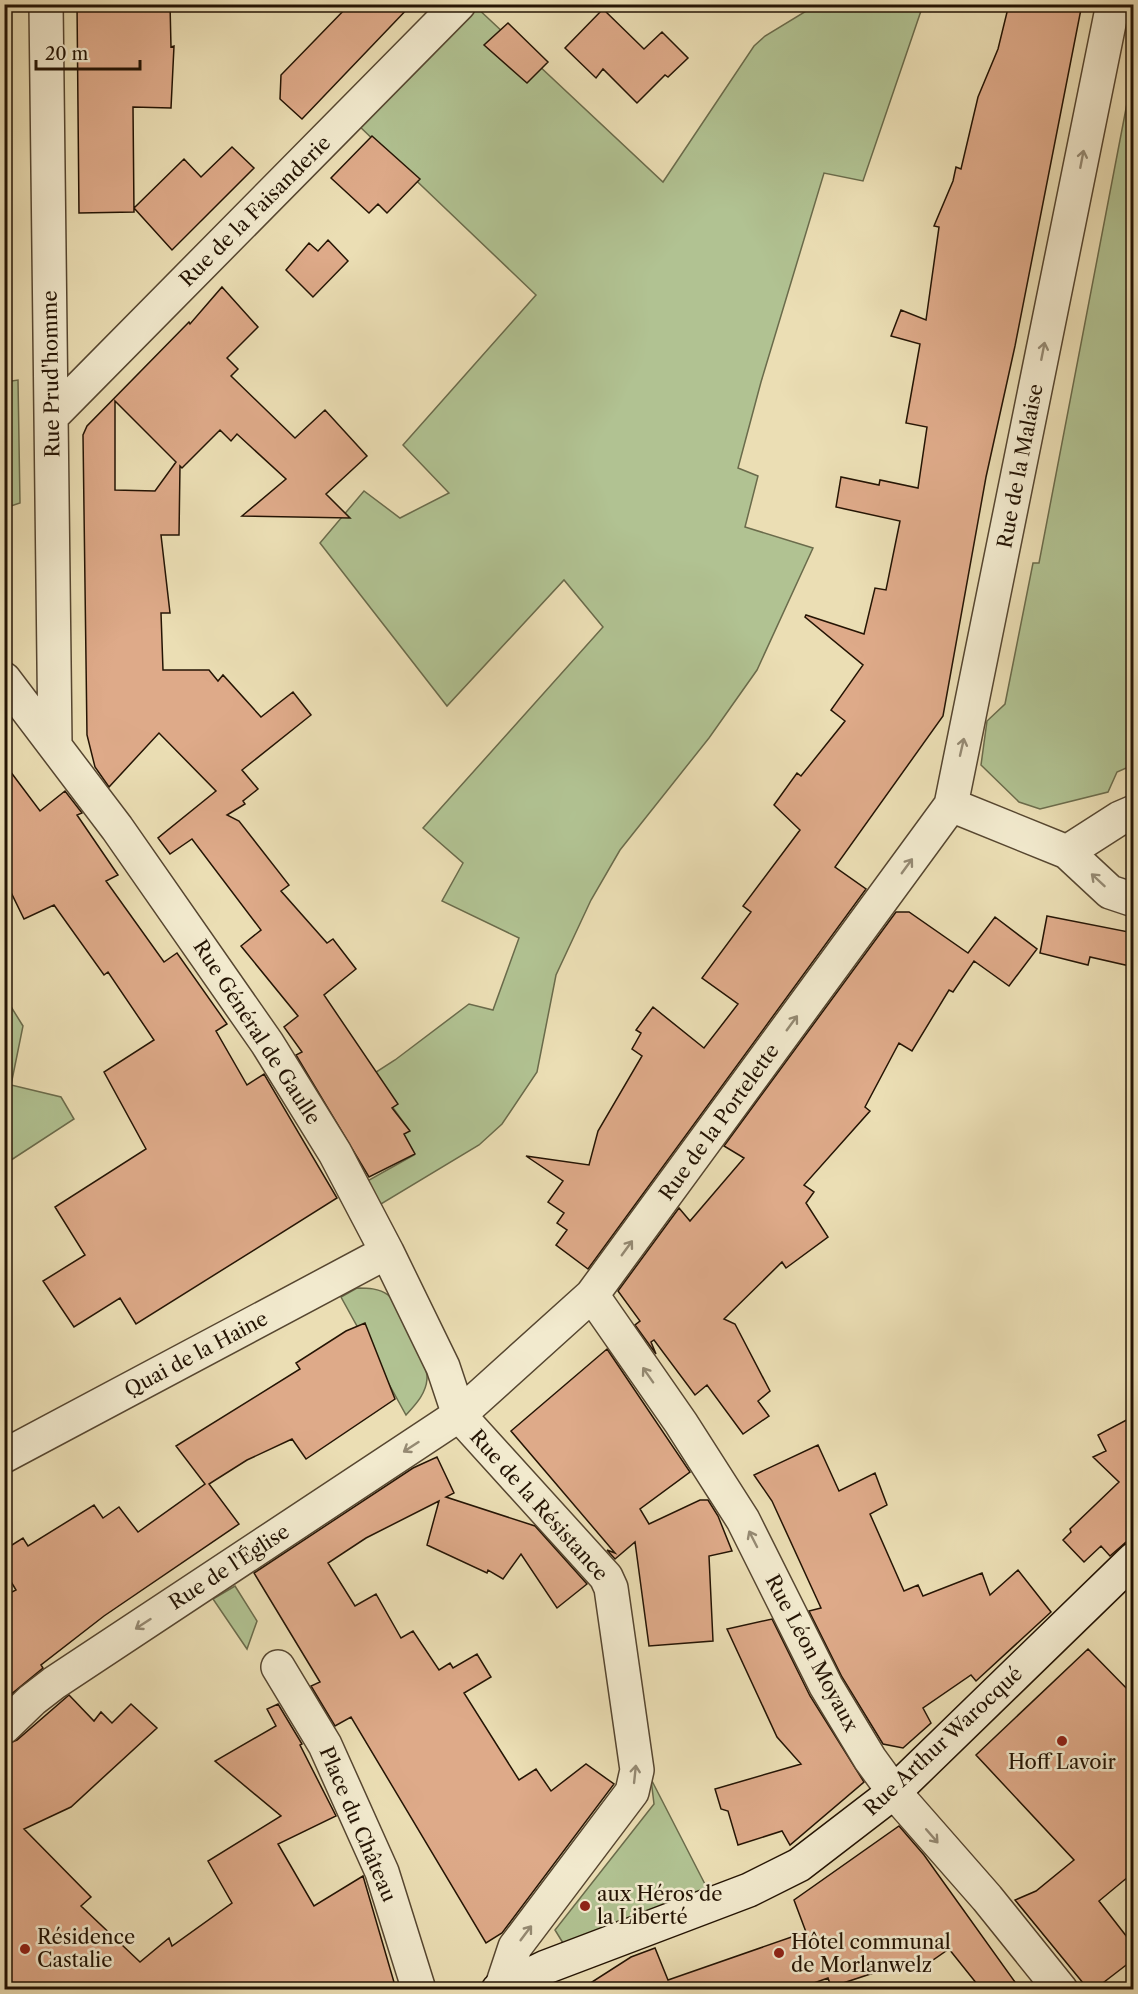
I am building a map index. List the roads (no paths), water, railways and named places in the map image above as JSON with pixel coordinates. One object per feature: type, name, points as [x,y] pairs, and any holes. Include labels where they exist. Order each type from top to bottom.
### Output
[{"type":"street","name":"Rue Prud'homme","points":[[46,4],[55,744]]},
{"type":"street","name":"Rue de la Faisanderie","points":[[51,416],[459,4]]},
{"type":"street","name":"Rue de la Malaise","points":[[951,805],[1113,4]]},
{"type":"street","name":"Rue Général de Gaulle","points":[[4,679],[117,828],[267,1042],[335,1152],[387,1252],[443,1367],[459,1415]]},
{"type":"street","points":[[951,805],[1067,852],[1110,892],[1134,900]]},
{"type":"street","name":"Rue de la Portelette","points":[[459,1415],[592,1295],[951,805]]},
{"type":"street","points":[[1067,852],[1119,818],[1134,812]]},
{"type":"street","name":"Quai de la Haine","points":[[4,1456],[387,1252]]},
{"type":"street","name":"Rue Léon Moyaux","points":[[592,1295],[681,1423],[743,1520],[826,1686],[870,1759],[894,1792],[987,1898],[1061,1989]]},
{"type":"street","name":"Rue de l'Église","points":[[4,1727],[54,1683],[459,1415]]},
{"type":"street","name":"Rue de la Résistance","points":[[459,1415],[606,1576],[611,1588],[637,1770],[632,1792],[622,1809],[515,1947],[500,1988]]},
{"type":"street","name":"Rue Arthur Warocqué","points":[[500,1988],[546,1966],[749,1890],[799,1865],[894,1792],[1134,1559]]},
{"type":"street","name":"Place du Château","points":[[278,1667],[325,1745],[382,1872],[419,1989]]},
{"type":"place","name":"Hoff Lavoir","points":[[1062,1741]]},
{"type":"place","name":"aux Héros de la Liberté","points":[[585,1906]]},
{"type":"place","name":"Résidence Castalie","points":[[25,1949]]},
{"type":"place","name":"Hôtel communal de Morlanwelz","points":[[779,1953]]}]
